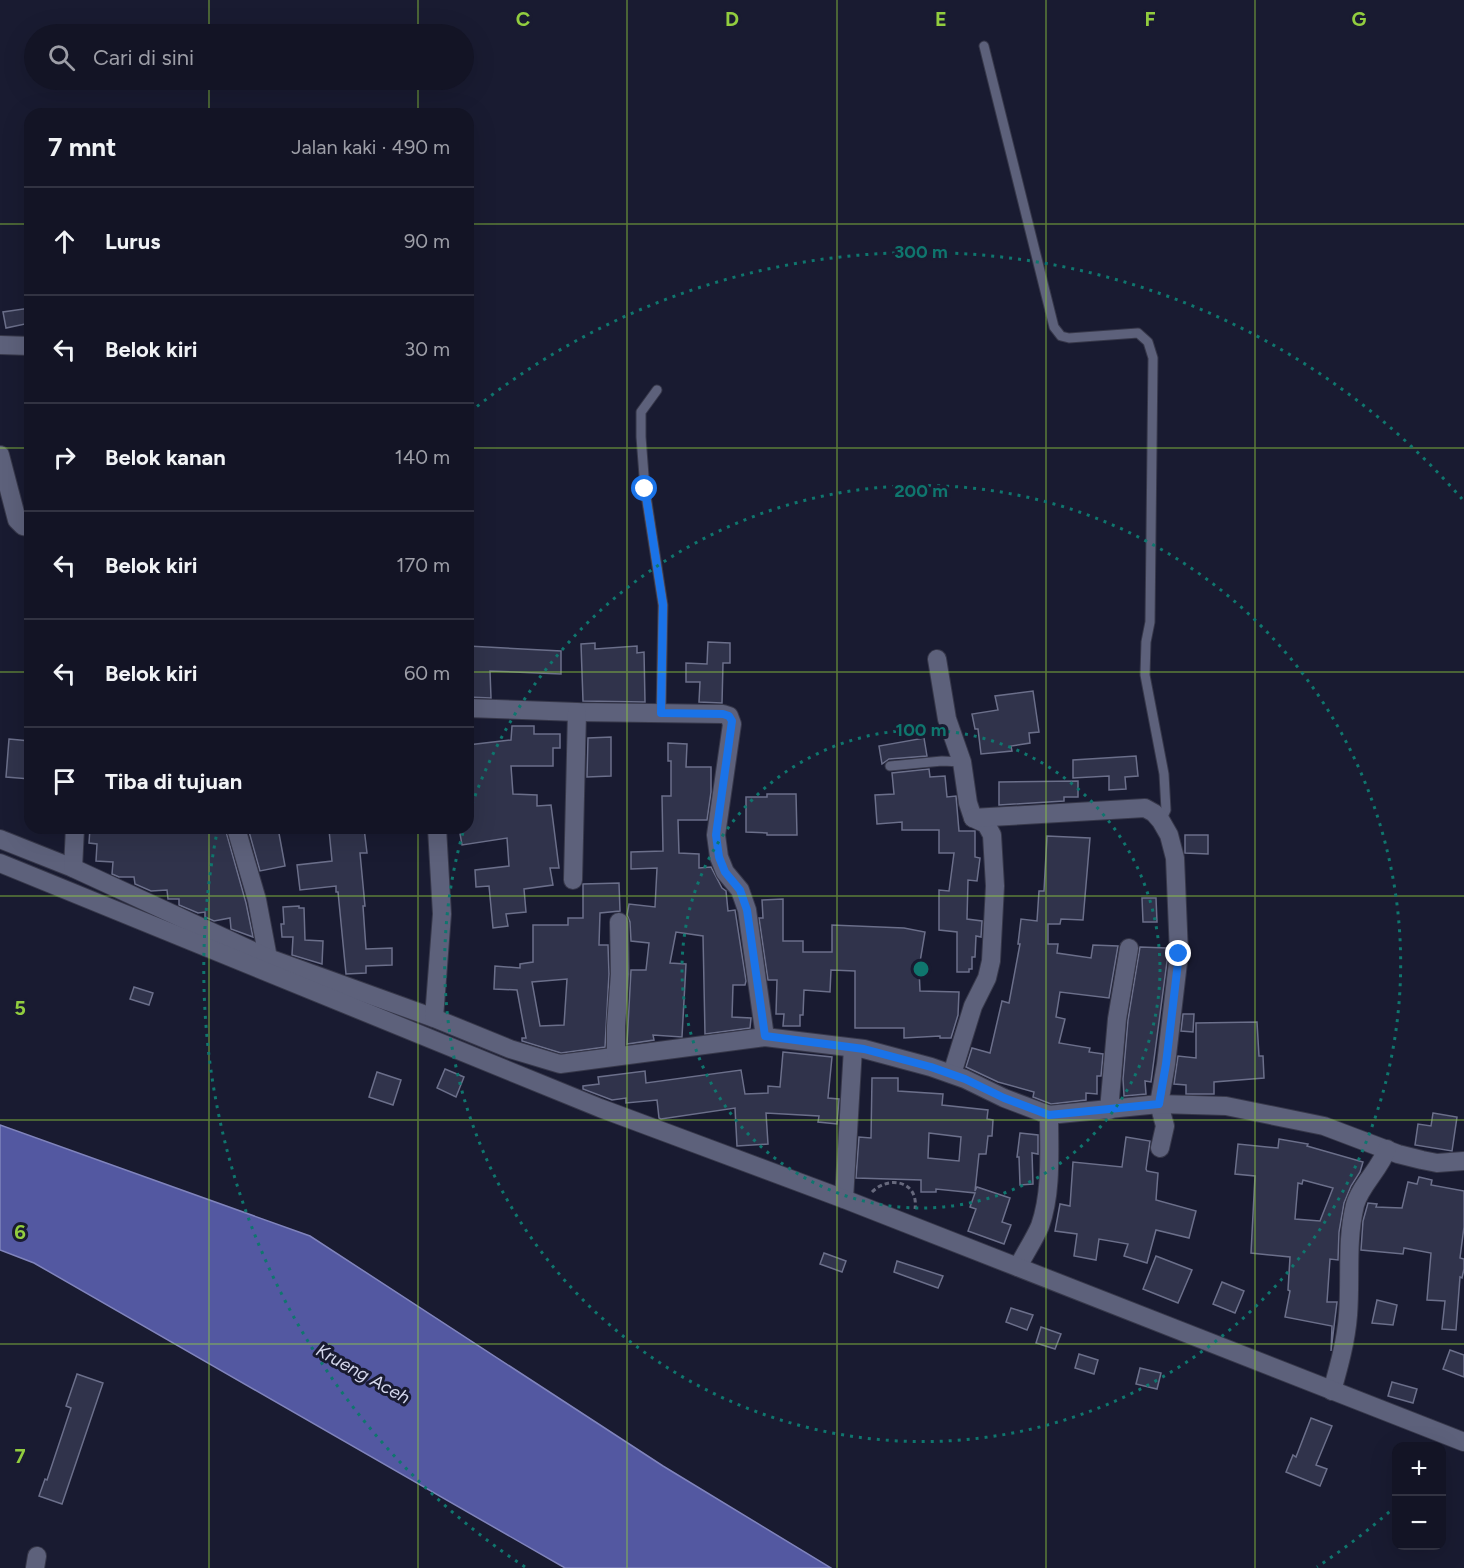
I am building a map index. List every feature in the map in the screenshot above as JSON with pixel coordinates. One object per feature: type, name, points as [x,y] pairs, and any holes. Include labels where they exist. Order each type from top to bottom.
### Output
[{"type":"street","points":[[0,345],[24,346]]},
{"type":"street","points":[[0,455],[17,520],[24,526]]},
{"type":"street","points":[[937,659],[947,719],[962,762],[968,803],[973,818],[986,824],[992,835],[995,886],[991,961],[987,978],[973,1006],[952,1074]]},
{"type":"street","points":[[474,708],[723,714],[729,716],[732,721],[716,835],[719,857],[725,872],[740,890],[747,910],[765,1036]]},
{"type":"street","points":[[573,880],[577,712]]},
{"type":"street","points":[[973,818],[1145,808],[1161,820],[1169,835],[1175,858],[1179,954],[1159,1104],[1165,1126],[1160,1148]]},
{"type":"street","points":[[73,868],[75,834]]},
{"type":"street","points":[[238,834],[257,900],[268,958]]},
{"type":"street","points":[[434,1018],[442,914],[437,834]]},
{"type":"street","points":[[0,839],[73,868],[268,958],[434,1018],[510,1049],[560,1064],[765,1036],[853,1048],[931,1067],[1049,1115],[1159,1104],[1226,1106],[1324,1126],[1398,1154],[1437,1163],[1464,1161]]},
{"type":"street","points":[[0,863],[600,1108],[844,1199],[1464,1442]]},
{"type":"street","points":[[616,1055],[620,974],[619,922]]},
{"type":"street","points":[[1109,1110],[1117,1019],[1130,948]]},
{"type":"street","points":[[844,1199],[853,1048]]},
{"type":"street","points":[[1018,1267],[1039,1227],[1045,1209],[1049,1115]]},
{"type":"street","points":[[1332,1391],[1344,1348],[1348,1314],[1349,1234],[1356,1202],[1383,1161],[1387,1149]]},
{"type":"lane","points":[[984,46],[1054,327],[1061,336],[1069,338],[1138,333],[1148,342],[1153,358],[1150,610],[1145,675],[1164,774],[1166,810],[1161,820]]},
{"type":"lane","points":[[657,390],[641,412],[641,437],[645,489],[663,605],[661,713]]},
{"type":"lane","points":[[890,766],[942,761],[962,762]]},
{"type":"path","points":[[862,1206],[872,1191],[881,1183],[891,1182],[905,1185],[916,1201],[912,1226]]},
{"type":"water","name":"Krueng Aceh","points":[[0,1125],[310,1236],[663,1466],[831,1568],[565,1568],[34,1263],[0,1250]]},
{"type":"building","points":[[24,309],[24,324],[6,328],[3,312]]},
{"type":"building","points":[[708,642],[730,643],[730,663],[723,663],[722,703],[699,702],[700,682],[686,682],[686,663],[707,664]]},
{"type":"building","points":[[595,643],[595,649],[637,646],[637,653],[644,652],[645,702],[583,701],[581,644]]},
{"type":"building","points":[[474,646],[561,651],[561,674],[490,671],[491,698],[474,697]]},
{"type":"building","points":[[1033,691],[1039,732],[1029,733],[1030,743],[1011,746],[1012,751],[981,754],[978,729],[975,729],[972,714],[998,710],[995,696]]},
{"type":"building","points":[[512,726],[534,726],[534,734],[560,734],[560,748],[553,748],[553,766],[511,766],[513,794],[537,795],[537,806],[551,805],[559,868],[550,868],[553,885],[524,889],[526,912],[506,914],[508,926],[493,928],[489,886],[476,887],[475,870],[509,866],[507,838],[462,845],[460,834],[474,834],[474,744],[511,740]]},
{"type":"building","points":[[611,737],[611,776],[587,777],[588,738]]},
{"type":"building","points":[[924,738],[927,756],[889,759],[882,764],[879,746]]},
{"type":"building","points":[[9,739],[24,740],[24,778],[6,777]]},
{"type":"building","points":[[668,743],[687,744],[686,767],[711,767],[711,792],[707,820],[678,820],[679,853],[699,854],[699,868],[711,867],[722,888],[726,891],[728,911],[735,910],[746,981],[745,985],[733,985],[732,1017],[751,1018],[750,1028],[705,1034],[703,936],[676,932],[670,963],[686,964],[682,1037],[653,1035],[654,1040],[627,1044],[631,970],[646,970],[649,943],[631,941],[630,922],[627,915],[629,904],[655,907],[657,868],[631,869],[631,852],[663,851],[662,796],[671,796],[671,761],[668,761]]},
{"type":"building","points":[[1136,756],[1138,776],[1125,777],[1126,789],[1109,790],[1109,776],[1073,778],[1073,760]]},
{"type":"building","points":[[929,769],[930,777],[945,776],[947,797],[956,796],[959,831],[975,831],[975,857],[980,858],[977,881],[968,880],[967,919],[982,921],[981,937],[976,936],[975,957],[972,957],[972,969],[969,969],[969,972],[957,972],[957,932],[939,930],[939,890],[949,891],[954,853],[939,853],[939,830],[902,830],[902,822],[877,824],[875,795],[894,794],[892,773]]},
{"type":"building","points":[[1078,781],[1078,797],[1064,797],[1064,801],[999,805],[999,782]]},
{"type":"building","points":[[767,794],[796,794],[797,835],[746,832],[746,797],[767,797]]},
{"type":"building","points":[[90,834],[227,834],[253,937],[231,929],[230,918],[214,921],[205,917],[205,912],[198,913],[179,905],[179,899],[168,899],[167,890],[151,891],[135,884],[134,877],[119,877],[112,874],[113,862],[96,861],[97,844],[89,843]]},
{"type":"building","points":[[250,834],[279,834],[285,866],[260,871]]},
{"type":"building","points":[[329,834],[365,834],[367,853],[360,853],[366,949],[392,948],[392,965],[366,966],[366,973],[346,974],[336,886],[300,890],[297,865],[332,861]]},
{"type":"building","points":[[1185,835],[1208,835],[1208,854],[1185,853]]},
{"type":"building","points":[[1047,836],[1090,838],[1083,920],[1061,919],[1060,924],[1048,924],[1048,944],[1058,944],[1057,953],[1091,958],[1093,945],[1118,946],[1109,998],[1060,992],[1056,1017],[1065,1019],[1059,1043],[1090,1048],[1089,1052],[1103,1054],[1101,1076],[1097,1076],[1097,1094],[1086,1093],[1086,1100],[1051,1104],[1033,1097],[1034,1092],[998,1082],[966,1067],[972,1048],[990,1053],[1002,1001],[1009,1003],[1020,944],[1018,944],[1021,919],[1037,921],[1039,891],[1044,891]]},
{"type":"building","points":[[619,883],[620,911],[600,913],[599,945],[608,945],[609,974],[605,1047],[561,1053],[522,1041],[522,1038],[526,1038],[517,990],[494,989],[495,966],[520,968],[520,964],[533,962],[533,925],[568,925],[568,918],[583,918],[583,884]],"holes":[[[567,979],[564,1025],[540,1026],[532,982]]]},
{"type":"building","points":[[1142,898],[1156,898],[1157,922],[1143,922]]},
{"type":"building","points":[[783,899],[783,941],[803,941],[803,952],[832,952],[832,925],[904,928],[925,932],[919,968],[920,991],[959,992],[958,1015],[951,1038],[940,1038],[940,1036],[904,1038],[904,1028],[855,1028],[855,971],[831,970],[830,992],[804,990],[800,1026],[783,1026],[784,1014],[776,1014],[777,980],[768,980],[759,918],[763,918],[762,900]]},
{"type":"building","points":[[299,906],[299,908],[304,908],[305,940],[323,941],[322,964],[292,955],[293,937],[282,937],[283,907]]},
{"type":"building","points":[[1140,947],[1167,948],[1168,954],[1151,1082],[1145,1081],[1146,1094],[1124,1096],[1123,1079],[1128,1020]]},
{"type":"building","points":[[134,987],[153,993],[149,1005],[130,999]]},
{"type":"building","points":[[1183,1014],[1194,1014],[1193,1032],[1181,1031]]},
{"type":"building","points":[[1257,1022],[1259,1056],[1263,1056],[1264,1078],[1214,1082],[1214,1094],[1186,1094],[1186,1085],[1174,1084],[1178,1056],[1196,1058],[1196,1023]]},
{"type":"building","points":[[783,1052],[832,1057],[828,1098],[839,1099],[837,1124],[818,1122],[819,1116],[766,1113],[768,1144],[737,1146],[735,1108],[661,1119],[657,1100],[626,1103],[626,1098],[612,1100],[583,1089],[583,1086],[599,1084],[598,1077],[645,1071],[646,1083],[741,1070],[745,1094],[768,1093],[768,1086],[780,1087]]},
{"type":"building","points":[[445,1069],[464,1077],[456,1097],[437,1088]]},
{"type":"building","points":[[377,1072],[401,1080],[393,1105],[369,1097]]},
{"type":"building","points":[[872,1078],[898,1078],[898,1091],[943,1094],[942,1105],[988,1110],[987,1119],[993,1120],[992,1136],[988,1136],[986,1154],[979,1154],[975,1191],[977,1187],[1010,1198],[1002,1222],[1011,1225],[1004,1244],[968,1231],[976,1209],[970,1207],[975,1193],[936,1189],[936,1192],[921,1192],[921,1180],[856,1178],[859,1137],[871,1138]],"holes":[[[929,1133],[961,1137],[959,1161],[928,1158]]]},
{"type":"building","points":[[1433,1113],[1457,1117],[1452,1151],[1415,1145],[1418,1124],[1431,1126]]},
{"type":"building","points":[[1020,1133],[1038,1135],[1038,1154],[1032,1153],[1033,1184],[1020,1185],[1019,1157],[1017,1157]]},
{"type":"building","points":[[1126,1137],[1150,1141],[1146,1169],[1158,1173],[1156,1200],[1196,1211],[1189,1238],[1156,1230],[1147,1263],[1124,1256],[1128,1244],[1099,1239],[1096,1260],[1074,1256],[1077,1234],[1055,1231],[1060,1204],[1070,1206],[1073,1162],[1122,1167]]},
{"type":"building","points":[[1279,1139],[1308,1144],[1307,1146],[1363,1162],[1344,1203],[1339,1232],[1338,1260],[1330,1259],[1327,1302],[1337,1302],[1331,1351],[1332,1326],[1285,1317],[1290,1291],[1288,1290],[1290,1257],[1251,1253],[1255,1176],[1235,1174],[1238,1144],[1278,1148]],"holes":[[[1303,1180],[1333,1188],[1320,1221],[1295,1219],[1298,1183],[1302,1184]]]},
{"type":"building","points":[[1419,1177],[1432,1180],[1431,1185],[1464,1191],[1464,1227],[1460,1258],[1464,1259],[1464,1269],[1462,1278],[1460,1277],[1456,1330],[1442,1329],[1445,1301],[1427,1300],[1431,1253],[1404,1248],[1403,1254],[1361,1250],[1363,1221],[1368,1203],[1377,1204],[1376,1207],[1402,1208],[1408,1182],[1417,1184]]},
{"type":"building","points":[[824,1253],[846,1261],[842,1272],[820,1264]]},
{"type":"building","points":[[1156,1256],[1192,1270],[1178,1303],[1143,1289]]},
{"type":"building","points":[[897,1261],[943,1276],[938,1288],[894,1272]]},
{"type":"building","points":[[1222,1282],[1244,1291],[1235,1313],[1213,1304]]},
{"type":"building","points":[[1377,1300],[1397,1305],[1393,1325],[1372,1323]]},
{"type":"building","points":[[1011,1308],[1033,1315],[1027,1330],[1006,1322]]},
{"type":"building","points":[[1041,1327],[1061,1334],[1055,1349],[1036,1343]]},
{"type":"building","points":[[1450,1350],[1464,1355],[1464,1377],[1443,1369]]},
{"type":"building","points":[[1079,1354],[1098,1360],[1094,1374],[1075,1368]]},
{"type":"building","points":[[1140,1368],[1161,1373],[1157,1389],[1136,1384]]},
{"type":"building","points":[[77,1374],[103,1383],[62,1504],[39,1496],[45,1479],[47,1480],[71,1408],[66,1406]]},
{"type":"building","points":[[1392,1382],[1417,1389],[1413,1403],[1388,1396]]},
{"type":"building","points":[[1311,1418],[1332,1426],[1316,1465],[1327,1469],[1320,1486],[1286,1472],[1293,1455],[1296,1457]]},
{"type":"route","points":[[645,489],[662,584],[661,713],[723,714],[729,716],[732,721],[716,835],[719,857],[725,872],[740,890],[747,910],[765,1036],[864,1049],[931,1067],[1049,1115],[1159,1104],[1179,954]]}]
